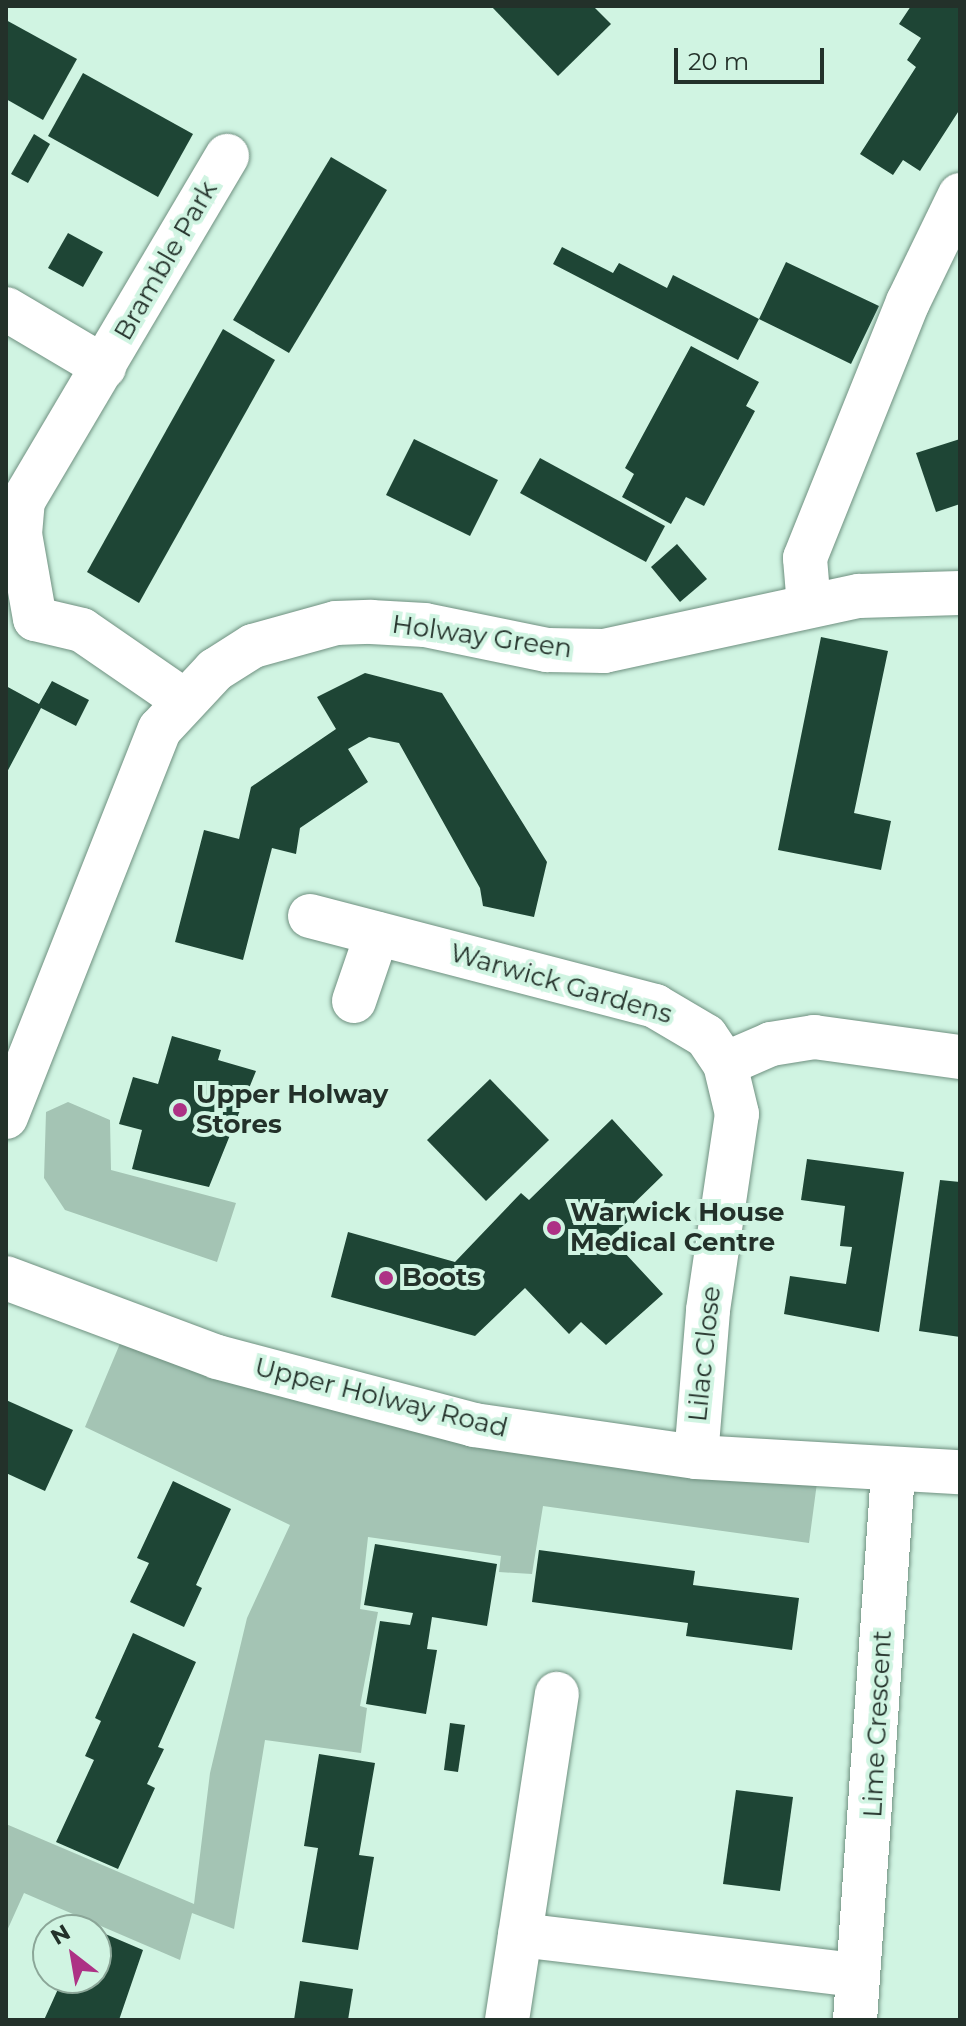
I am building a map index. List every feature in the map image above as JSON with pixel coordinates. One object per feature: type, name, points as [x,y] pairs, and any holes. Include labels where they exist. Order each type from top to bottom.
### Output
[{"type":"street","name":"Bramble Park","points":[[182,699],[82,630],[21,620],[20,534],[23,501],[227,156]]},
{"type":"street","points":[[809,606],[805,558],[908,302],[960,195]]},
{"type":"street","name":"Bramble Park","points":[[6,309],[104,367]]},
{"type":"street","name":"Holway Green","points":[[6,1117],[143,764],[182,699],[253,646],[336,623],[425,625],[547,650],[604,651],[859,596],[960,593]]},
{"type":"street","name":"Warwick Gardens","points":[[310,916],[655,1006],[706,1036],[725,1064]]},
{"type":"street","points":[[354,1001],[377,934]]},
{"type":"street","points":[[725,1064],[771,1044],[814,1037],[960,1057]]},
{"type":"street","name":"Lilac Close","points":[[696,1457],[708,1310],[737,1114],[725,1064]]},
{"type":"street","name":"Upper Holway Road","points":[[6,1278],[217,1357],[444,1417],[696,1457],[893,1472],[960,1472]]},
{"type":"street","name":"Lime Crescent","points":[[855,2020],[875,1800],[893,1472]]},
{"type":"street","points":[[507,2020],[557,1694]]},
{"type":"street","points":[[520,1935],[857,1975]]},
{"type":"green space","points":[[68,1102],[110,1120],[111,1170],[236,1203],[217,1262],[65,1210],[44,1178],[46,1112]]},
{"type":"green space","points":[[124,1334],[818,1475],[809,1543],[543,1506],[532,1574],[499,1572],[501,1556],[368,1537],[360,1609],[378,1612],[360,1706],[367,1708],[361,1753],[265,1740],[234,1929],[192,1913],[180,1960],[112,1931],[112,1914],[73,1914],[24,1893],[6,1933],[6,1824],[194,1904],[210,1773],[247,1618],[290,1525],[85,1427]]},
{"type":"building","points":[[491,6],[593,6],[611,24],[558,76]]},
{"type":"building","points":[[911,6],[960,6],[960,109],[920,171],[903,160],[893,175],[860,154],[916,67],[907,60],[921,38],[899,24]]},
{"type":"building","points":[[6,20],[77,59],[43,120],[6,99]]},
{"type":"building","points":[[83,73],[193,134],[158,197],[48,136]]},
{"type":"building","points":[[34,134],[50,144],[28,183],[11,174]]},
{"type":"building","points":[[331,157],[387,190],[289,353],[233,320]]},
{"type":"building","points":[[68,233],[103,252],[83,287],[48,268]]},
{"type":"building","points":[[562,247],[613,273],[619,263],[667,288],[673,275],[759,319],[738,360],[553,264]]},
{"type":"building","points":[[786,262],[879,306],[851,364],[759,319]]},
{"type":"building","points":[[223,329],[275,360],[139,603],[87,572]]},
{"type":"building","points":[[691,346],[759,382],[746,406],[755,411],[704,506],[686,497],[671,524],[622,497],[634,474],[625,468]]},
{"type":"building","points":[[414,439],[498,480],[470,536],[386,495]]},
{"type":"building","points":[[960,439],[960,504],[936,512],[916,453]]},
{"type":"building","points":[[540,458],[665,526],[646,562],[520,493]]},
{"type":"building","points":[[677,544],[707,579],[680,602],[651,567]]},
{"type":"building","points":[[821,637],[888,651],[854,813],[891,821],[881,870],[778,850]]},
{"type":"building","points":[[365,673],[442,693],[547,862],[534,917],[483,906],[480,888],[399,743],[369,737],[348,749],[368,782],[300,828],[296,854],[272,848],[243,960],[175,942],[204,830],[239,839],[251,787],[336,729],[317,697]]},
{"type":"building","points":[[52,681],[89,700],[76,726],[41,708],[6,774],[6,686],[39,704]]},
{"type":"building","name":"Upper Holway Stores","points":[[172,1036],[221,1050],[218,1060],[256,1071],[209,1187],[132,1169],[142,1130],[119,1124],[133,1077],[158,1084]]},
{"type":"building","points":[[490,1079],[549,1140],[486,1201],[427,1140]]},
{"type":"building","name":"Warwick House Medical Centre","points":[[612,1119],[663,1175],[624,1213],[632,1218],[610,1237],[663,1294],[606,1345],[581,1322],[569,1334],[525,1288],[475,1336],[331,1297],[348,1232],[455,1262],[521,1193],[529,1200]]},
{"type":"building","points":[[807,1159],[904,1172],[879,1332],[784,1314],[790,1276],[846,1284],[852,1247],[840,1246],[845,1206],[801,1200]]},
{"type":"building","points":[[940,1180],[960,1182],[960,1337],[919,1331]]},
{"type":"building","points":[[6,1400],[73,1430],[45,1491],[6,1473]]},
{"type":"building","points":[[173,1481],[231,1509],[196,1585],[202,1588],[184,1627],[130,1602],[149,1563],[137,1558]]},
{"type":"building","points":[[375,1544],[497,1564],[487,1626],[432,1617],[427,1649],[437,1650],[426,1714],[366,1704],[380,1621],[410,1625],[413,1613],[364,1605]]},
{"type":"building","points":[[539,1550],[695,1571],[693,1585],[799,1598],[792,1650],[686,1636],[688,1623],[532,1602]]},
{"type":"building","points":[[133,1633],[196,1662],[158,1747],[164,1749],[147,1784],[155,1788],[118,1869],[56,1842],[94,1760],[85,1756],[101,1721],[95,1718]]},
{"type":"building","points":[[450,1723],[465,1725],[458,1772],[444,1770]]},
{"type":"building","points":[[319,1754],[375,1763],[359,1855],[374,1857],[358,1950],[302,1942],[318,1848],[304,1846]]},
{"type":"building","points":[[736,1790],[793,1797],[780,1891],[723,1884]]},
{"type":"building","points":[[112,1937],[143,1950],[119,2020],[44,2020],[56,1994],[112,1994]]},
{"type":"building","points":[[300,1981],[353,1989],[348,2020],[294,2020]]},
{"type":"place","name":"Upper Holway Stores","points":[[180,1110]]},
{"type":"place","name":"Warwick House Medical Centre","points":[[554,1228]]},
{"type":"place","name":"Boots","points":[[386,1278]]}]
